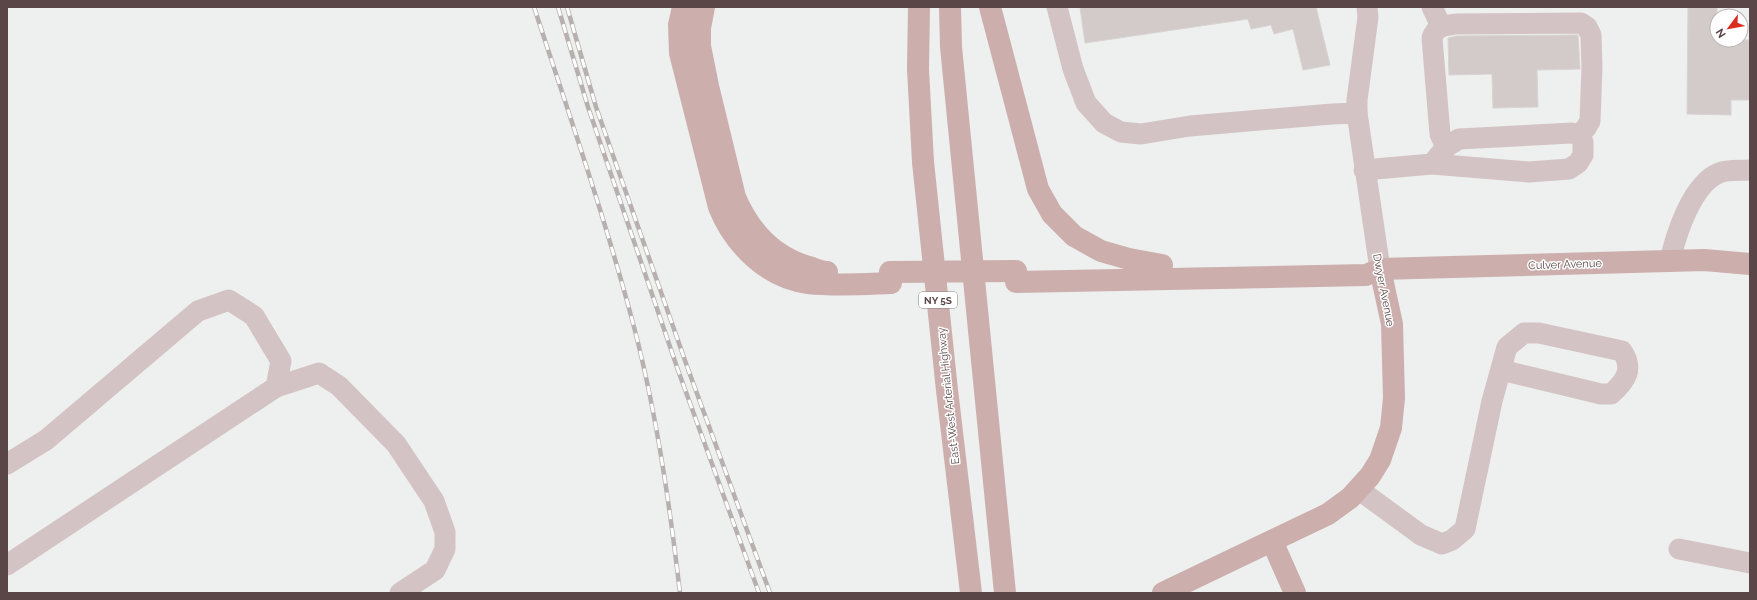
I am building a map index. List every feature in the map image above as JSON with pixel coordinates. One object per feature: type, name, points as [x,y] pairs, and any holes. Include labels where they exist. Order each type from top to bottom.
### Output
[{"type":"main road","points":[[683,7],[679,25],[680,53],[719,207],[725,222],[742,246],[761,264],[787,277],[806,283],[827,285],[890,278],[1016,276],[1366,275],[1380,269]]},
{"type":"main road","points":[[704,7],[700,28],[700,46],[708,86],[735,197],[742,212],[758,236],[778,254],[800,265],[823,272],[890,278]]},
{"type":"main road","points":[[903,7],[910,74],[920,125]]},
{"type":"main road","name":"East-West Arterial Highway","points":[[919,7],[918,69],[920,125],[947,390],[971,593]]},
{"type":"main road","points":[[950,7],[951,48],[1005,593]]},
{"type":"main road","points":[[990,7],[1038,189],[1052,214],[1074,236],[1101,252],[1129,260],[1162,264]]},
{"type":"main road","name":"Culver Avenue","points":[[1380,269],[1704,260],[1750,264]]},
{"type":"main road","points":[[1016,276],[1162,264],[1358,261],[1380,269]]},
{"type":"main road","name":"Dwyer Avenue","points":[[1163,593],[1328,514],[1350,498],[1370,476],[1380,460],[1391,428],[1394,398],[1392,324],[1380,269]]},
{"type":"main road","points":[[1272,542],[1295,593]]},
{"type":"street","points":[[1057,7],[1073,69],[1086,102],[1104,123],[1121,132],[1141,134],[1190,126],[1357,113]]},
{"type":"street","name":"Dwyer Avenue","points":[[1367,7],[1368,17],[1357,113],[1364,170],[1380,269]]},
{"type":"street","points":[[1432,7],[1441,26]]},
{"type":"street","points":[[1446,147],[1440,134],[1432,38],[1434,31],[1441,26],[1455,24],[1581,23],[1587,27],[1591,35],[1592,67],[1590,121],[1579,135]]},
{"type":"street","points":[[1364,170],[1432,164],[1529,172],[1569,169],[1578,163],[1583,155],[1584,142],[1579,135],[1572,133],[1459,139],[1446,147],[1432,164]]},
{"type":"street","points":[[1670,261],[1675,240],[1696,191],[1706,181],[1720,172],[1750,170]]},
{"type":"street","points":[[7,464],[46,440],[198,311],[229,300],[254,316],[281,361],[276,386]]},
{"type":"street","points":[[1358,490],[1421,535],[1442,544],[1452,540],[1465,529],[1492,401],[1507,347],[1524,333],[1539,333],[1622,351],[1627,358],[1628,369],[1626,379],[1611,394],[1601,394],[1501,370]]},
{"type":"street","points":[[7,565],[276,386],[319,373],[339,386],[396,444],[434,501],[445,532],[445,549],[435,570],[400,593]]},
{"type":"street","points":[[1679,549],[1750,564]]},
{"type":"building","points":[[1080,7],[1316,7],[1330,65],[1303,70],[1293,29],[1274,34],[1271,25],[1251,29],[1248,19],[1085,43]]},
{"type":"building","points":[[1688,7],[1717,7],[1709,8],[1709,48],[1749,48],[1750,40],[1750,100],[1731,100],[1731,115],[1687,114]]},
{"type":"building","points":[[1578,35],[1580,69],[1537,70],[1538,107],[1493,108],[1492,74],[1449,75],[1448,38],[1456,36]]},
{"type":"railway","points":[[534,7],[596,197],[639,346],[660,451],[680,593]]},
{"type":"railway","points":[[558,7],[588,107],[679,373],[759,593]]},
{"type":"railway","points":[[567,7],[596,107],[688,369],[770,593]]}]
